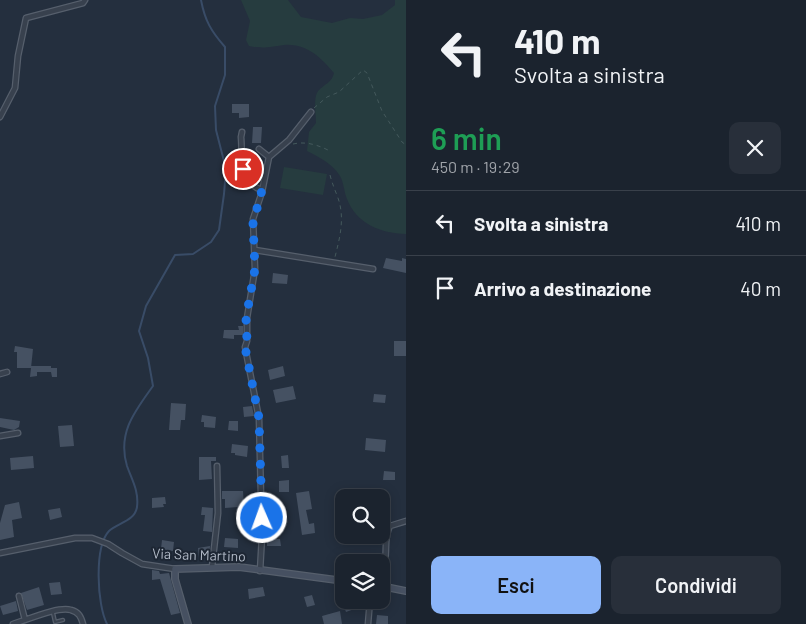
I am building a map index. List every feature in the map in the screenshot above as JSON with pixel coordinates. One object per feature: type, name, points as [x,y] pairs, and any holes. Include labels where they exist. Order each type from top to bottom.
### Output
[{"type":"street","points":[[0,117],[15,88],[18,56],[26,18],[83,3],[85,0]]},
{"type":"street","points":[[260,571],[262,536],[259,418],[245,347],[247,341],[246,318],[255,269],[253,219],[269,157],[289,140],[311,112]]},
{"type":"street","points":[[242,132],[243,169],[246,180],[250,185],[262,190]]},
{"type":"street","points":[[259,149],[269,157]]},
{"type":"street","points":[[255,250],[373,269]]},
{"type":"street","points":[[0,374],[7,372]]},
{"type":"street","points":[[0,436],[18,434]]},
{"type":"street","points":[[212,567],[218,513],[217,466]]},
{"type":"street","points":[[385,554],[386,533],[390,526],[406,521]]},
{"type":"street","name":"Via San Martino","points":[[0,553],[75,538],[92,538],[112,546],[142,564],[175,569],[239,567],[335,580]]},
{"type":"street","points":[[175,569],[174,579],[188,624]]},
{"type":"street","points":[[390,588],[406,591]]},
{"type":"street","points":[[19,596],[25,620]]},
{"type":"street","points":[[13,624],[65,609],[77,612],[81,616],[83,624]]},
{"type":"street","points":[[368,624],[369,609]]},
{"type":"lane","points":[[53,612],[55,622],[63,620]]},
{"type":"path","points":[[311,112],[327,97],[339,92],[364,70],[367,73],[382,111],[402,142],[406,145]]},
{"type":"path","points":[[289,145],[299,142],[315,144],[330,150]]},
{"type":"path","points":[[330,175],[340,206],[342,230],[333,263]]},
{"type":"green space","points":[[241,0],[288,0],[301,17],[332,23],[350,18],[363,19],[382,15],[395,5],[395,0],[406,0],[406,234],[387,232],[370,226],[363,221],[351,208],[341,179],[334,168],[307,151],[309,132],[316,123],[316,94],[332,79],[334,73],[319,57],[300,46],[284,45],[263,48],[249,46],[246,40],[250,21]]},
{"type":"green space","points":[[284,167],[327,174],[323,195],[280,188]]},
{"type":"building","points":[[232,104],[249,104],[249,117],[239,118],[239,113],[232,113]]},
{"type":"building","points":[[253,127],[262,127],[261,143],[252,143]]},
{"type":"building","points":[[386,258],[402,261],[402,258],[406,259],[406,273],[383,268]]},
{"type":"building","points":[[273,273],[288,275],[287,284],[272,283]]},
{"type":"building","points":[[238,326],[243,326],[243,335],[234,335],[234,339],[223,338],[224,330],[239,330]]},
{"type":"building","points":[[394,341],[406,341],[406,356],[394,356]]},
{"type":"building","points":[[15,346],[33,349],[31,366],[51,366],[51,368],[57,368],[57,377],[52,377],[51,372],[37,372],[37,376],[30,377],[31,368],[17,368],[17,352],[14,352]]},
{"type":"building","points":[[283,366],[285,376],[270,380],[268,370]]},
{"type":"building","points":[[293,386],[296,399],[276,403],[273,390]]},
{"type":"building","points":[[374,394],[386,395],[385,403],[373,402]]},
{"type":"building","points":[[171,403],[186,404],[185,420],[181,420],[180,430],[169,430]]},
{"type":"building","points":[[252,406],[254,416],[244,417],[243,407]]},
{"type":"building","points":[[202,415],[216,417],[215,428],[204,427],[204,422],[201,422]]},
{"type":"building","points":[[0,418],[20,421],[19,427],[14,430],[0,427]]},
{"type":"building","points":[[229,421],[238,421],[238,431],[228,430]]},
{"type":"building","points":[[72,425],[74,446],[60,447],[58,426]]},
{"type":"building","points":[[366,438],[386,440],[385,452],[365,450]]},
{"type":"building","points":[[232,444],[248,446],[247,457],[231,453]]},
{"type":"building","points":[[288,455],[289,468],[282,468],[281,456]]},
{"type":"building","points":[[33,456],[34,468],[11,470],[10,458]]},
{"type":"building","points":[[199,457],[216,457],[216,461],[211,461],[212,479],[199,480]]},
{"type":"building","points":[[384,471],[395,472],[395,480],[383,480]]},
{"type":"building","points":[[289,480],[289,492],[279,492],[279,481]]},
{"type":"building","points":[[222,491],[243,491],[244,506],[247,506],[248,522],[238,522],[238,507],[225,508],[225,499],[222,499]]},
{"type":"building","points":[[309,491],[312,509],[306,510],[309,524],[314,523],[315,533],[302,535],[296,493]]},
{"type":"building","points":[[165,497],[166,504],[163,504],[164,507],[152,508],[152,498]]},
{"type":"building","points":[[19,502],[22,518],[12,520],[14,537],[0,540],[0,523],[5,505]]},
{"type":"building","points":[[202,507],[213,508],[212,532],[203,531],[205,515],[201,515]]},
{"type":"building","points":[[60,508],[62,517],[50,520],[48,510]]},
{"type":"building","points":[[225,538],[238,539],[238,548],[224,547]]},
{"type":"building","points":[[267,539],[280,539],[281,546],[267,546]]},
{"type":"building","points":[[162,540],[174,542],[173,551],[161,549]]},
{"type":"building","points":[[210,546],[209,557],[199,558],[198,548]]},
{"type":"building","points":[[152,570],[159,571],[160,574],[169,573],[180,613],[171,615],[160,579],[152,580]]},
{"type":"building","points":[[60,582],[62,594],[51,595],[49,583]]},
{"type":"building","points":[[39,587],[44,605],[27,610],[21,593]]},
{"type":"building","points":[[263,587],[265,596],[249,599],[248,589]]},
{"type":"building","points":[[312,595],[315,605],[307,607],[304,597]]},
{"type":"building","points":[[16,601],[18,611],[3,615],[0,606]]},
{"type":"building","points":[[340,611],[342,624],[324,624],[322,616]]},
{"type":"building","points":[[377,615],[388,616],[388,624],[376,624]]},
{"type":"waterway","points":[[107,624],[99,590],[101,550],[104,539],[109,531],[130,519],[136,512],[137,496],[127,466],[124,443],[134,414],[153,386],[148,358],[139,331],[146,306],[175,255],[193,254],[211,242],[219,230],[226,169],[216,130],[215,106],[225,75],[225,47],[209,25],[201,0]]},
{"type":"route","points":[[243,169],[246,180],[250,185],[262,190],[253,219],[255,269],[246,318],[247,341],[245,347],[259,418],[262,518]]}]
